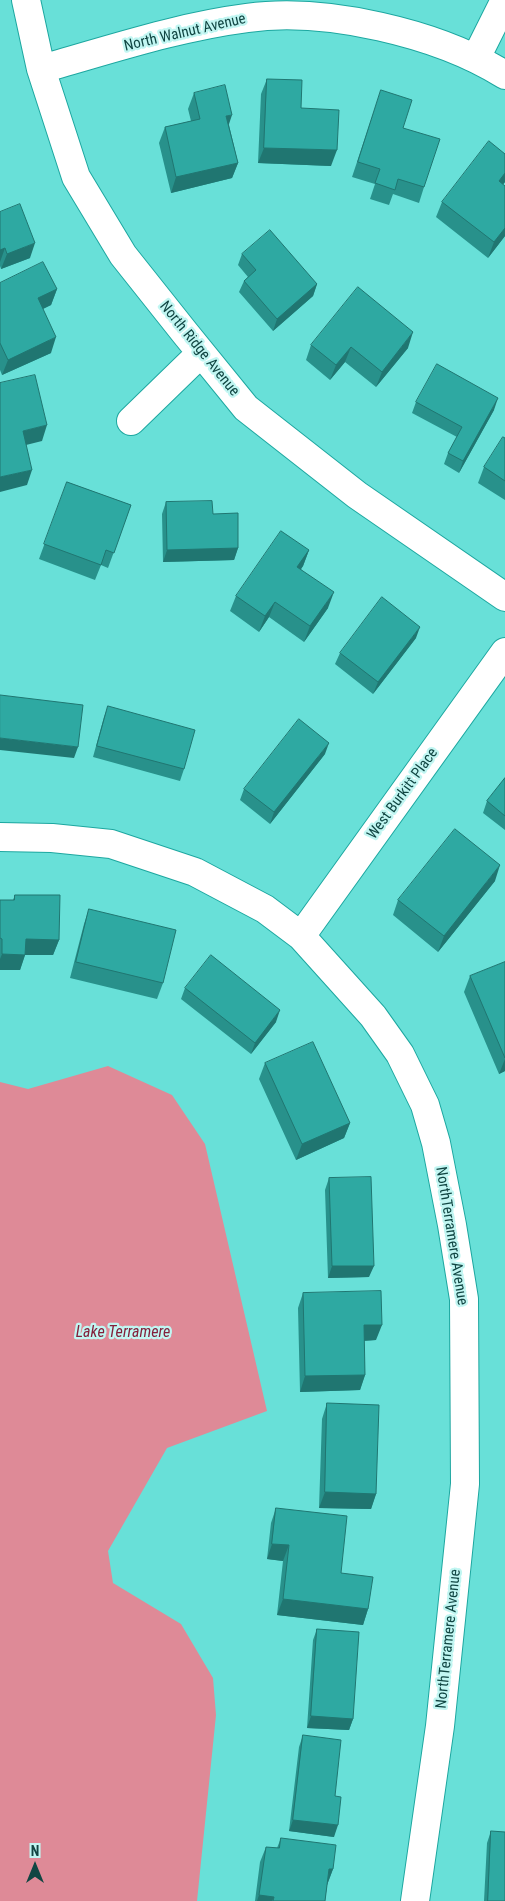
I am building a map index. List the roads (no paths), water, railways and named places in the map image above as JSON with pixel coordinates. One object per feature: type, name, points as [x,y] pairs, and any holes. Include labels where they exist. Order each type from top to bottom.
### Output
[{"type":"street","name":"North Ridge Avenue","points":[[26,0],[42,69],[76,177],[123,255],[201,353],[246,408],[357,495],[505,597]]},
{"type":"street","points":[[476,58],[505,0]]},
{"type":"street","name":"North Walnut Avenue","points":[[42,69],[188,29],[248,18],[315,16],[380,26],[451,48],[476,58],[505,75]]},
{"type":"street","points":[[130,421],[201,353]]},
{"type":"street","name":"West Burkitt Place","points":[[301,936],[505,652]]},
{"type":"street","name":"NorthTerramere Avenue","points":[[0,837],[52,838],[111,844],[195,872],[265,909],[301,936],[374,1016],[400,1054],[425,1105],[436,1144],[464,1299],[465,1484],[440,1726],[415,1901]]},
{"type":"water","name":"Lake Terramere","points":[[108,1066],[172,1095],[205,1144],[267,1411],[167,1448],[108,1551],[113,1583],[181,1624],[213,1678],[216,1715],[197,1901],[0,1901],[0,1082],[28,1089]]}]
